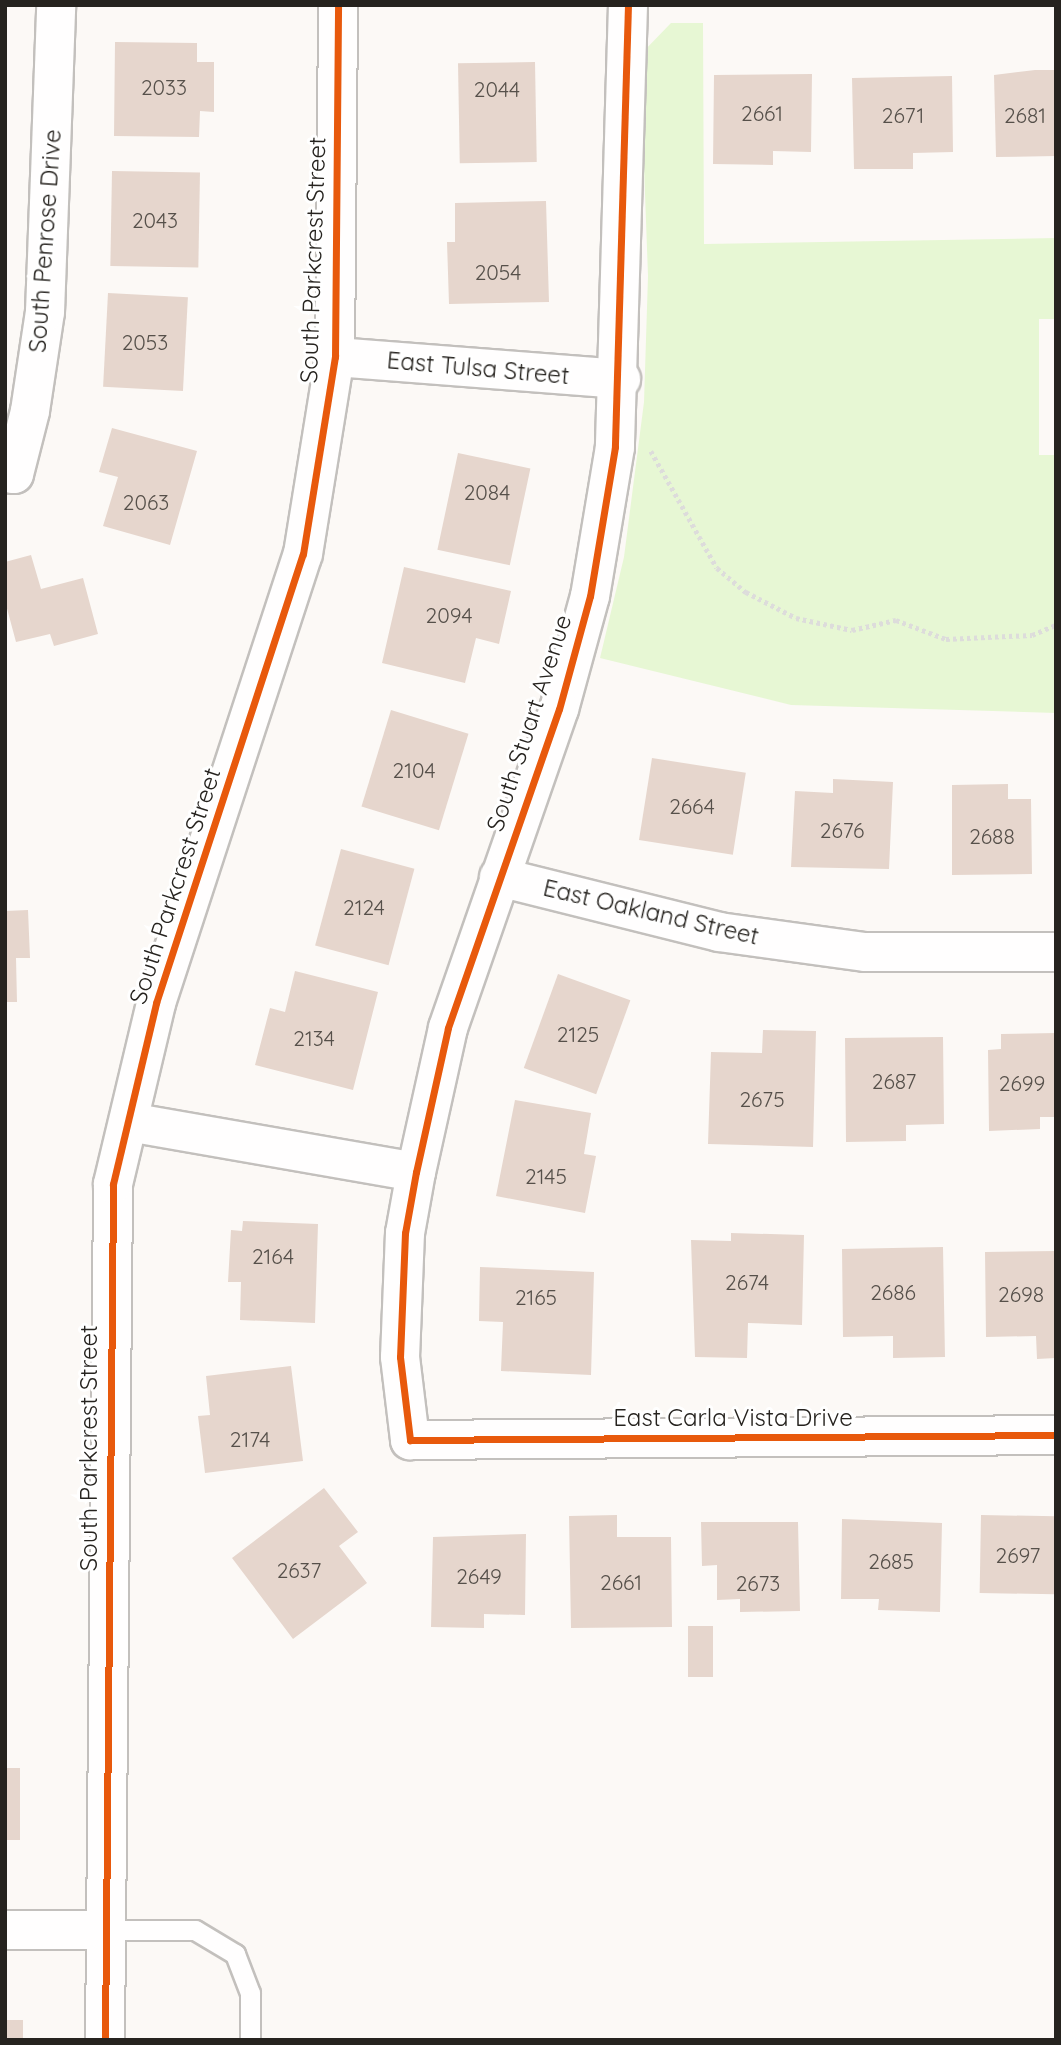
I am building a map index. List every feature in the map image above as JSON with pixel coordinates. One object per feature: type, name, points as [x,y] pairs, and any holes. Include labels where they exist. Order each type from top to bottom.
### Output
[{"type":"street","name":"South Penrose Drive","points":[[10,473],[45,312],[56,5]]},
{"type":"street","name":"South Parkcrest Street","points":[[104,2040],[109,1283],[113,1184],[156,1003],[303,554],[335,357],[338,5]]},
{"type":"street","name":"South Stuart Avenue","points":[[410,1440],[400,1357],[405,1233],[416,1172],[448,1028],[559,709],[590,596],[621,379],[628,5]]},
{"type":"street","name":"East Tulsa Street","points":[[335,357],[621,379]]},
{"type":"street","name":"East Oakland Street","points":[[499,877],[732,934],[865,952],[1056,952]]},
{"type":"street","points":[[129,1122],[416,1172]]},
{"type":"street","name":"East Carla Vista Drive","points":[[410,1440],[1056,1435]]},
{"type":"street","points":[[5,1930],[105,1930]]},
{"type":"lane","points":[[105,1930],[195,1930],[235,1954],[250,1993],[250,2040]]},
{"type":"path","points":[[639,450],[656,453],[682,516],[717,568],[746,592],[796,618],[844,630],[896,621],[947,639],[1032,635],[1056,625]]},
{"type":"green space","points":[[671,23],[703,23],[704,244],[1056,238],[1056,319],[1039,319],[1039,455],[1056,455],[1056,713],[791,705],[600,658],[624,557],[644,402],[648,276],[640,55]]},
{"type":"building","points":[[115,42],[197,43],[197,62],[214,62],[214,112],[200,111],[199,137],[114,136]]},
{"type":"building","points":[[535,62],[537,162],[460,163],[458,63]]},
{"type":"building","points":[[1056,70],[1056,156],[996,157],[994,75]]},
{"type":"building","points":[[812,74],[811,152],[773,151],[773,165],[713,164],[714,75]]},
{"type":"building","points":[[952,76],[953,152],[913,153],[913,169],[854,169],[852,78]]},
{"type":"building","points":[[112,171],[200,173],[198,268],[110,266]]},
{"type":"building","points":[[546,201],[549,302],[449,304],[447,242],[455,242],[455,203]]},
{"type":"building","points":[[108,293],[188,297],[183,391],[103,387]]},
{"type":"building","points":[[112,428],[197,451],[170,545],[103,526],[118,477],[99,472]]},
{"type":"building","points":[[458,453],[530,468],[510,565],[437,550]]},
{"type":"building","points":[[31,555],[41,589],[83,578],[98,634],[54,646],[50,634],[16,642],[5,601],[5,562]]},
{"type":"building","points":[[404,567],[511,591],[499,644],[476,638],[465,683],[382,663]]},
{"type":"building","points":[[391,710],[468,734],[439,830],[361,807]]},
{"type":"building","points":[[652,758],[746,773],[733,855],[639,840]]},
{"type":"building","points":[[833,779],[893,782],[889,869],[791,867],[795,791],[833,793]]},
{"type":"building","points":[[1008,784],[1008,799],[1031,799],[1032,874],[952,875],[952,785]]},
{"type":"building","points":[[341,849],[414,869],[389,965],[315,946]]},
{"type":"building","points":[[28,910],[30,958],[16,958],[17,1002],[5,1002],[5,911]]},
{"type":"building","points":[[295,971],[378,992],[353,1090],[255,1065],[270,1008],[285,1012]]},
{"type":"building","points":[[558,974],[630,1000],[596,1094],[524,1068]]},
{"type":"building","points":[[763,1030],[816,1031],[813,1147],[708,1144],[711,1052],[762,1053]]},
{"type":"building","points":[[1056,1033],[1056,1117],[1040,1117],[1040,1129],[989,1131],[988,1050],[1001,1049],[1001,1034]]},
{"type":"building","points":[[943,1037],[944,1124],[906,1125],[906,1141],[846,1142],[845,1038]]},
{"type":"building","points":[[515,1100],[591,1113],[584,1154],[596,1156],[585,1213],[496,1196]]},
{"type":"building","points":[[243,1221],[318,1224],[315,1323],[240,1320],[241,1282],[228,1282],[231,1230],[242,1231]]},
{"type":"building","points":[[731,1233],[804,1235],[802,1325],[748,1323],[747,1358],[695,1357],[691,1240],[731,1241]]},
{"type":"building","points":[[943,1247],[945,1357],[893,1358],[893,1336],[843,1337],[842,1249]]},
{"type":"building","points":[[1056,1251],[1056,1358],[1037,1359],[1036,1336],[986,1337],[985,1252]]},
{"type":"building","points":[[480,1267],[594,1272],[591,1375],[501,1371],[503,1322],[479,1321]]},
{"type":"building","points":[[291,1366],[303,1461],[205,1473],[198,1416],[210,1415],[206,1376]]},
{"type":"building","points":[[324,1488],[358,1532],[339,1546],[367,1583],[293,1639],[232,1558]]},
{"type":"building","points":[[617,1515],[617,1537],[671,1537],[672,1627],[571,1628],[569,1516]]},
{"type":"building","points":[[981,1515],[1056,1516],[1055,1594],[980,1593]]},
{"type":"building","points":[[842,1519],[942,1523],[940,1612],[878,1610],[879,1599],[841,1599]]},
{"type":"building","points":[[701,1522],[798,1522],[800,1611],[740,1612],[740,1599],[717,1600],[717,1565],[702,1566]]},
{"type":"building","points":[[526,1534],[525,1615],[484,1614],[484,1628],[431,1627],[433,1537]]},
{"type":"building","points":[[688,1626],[713,1626],[713,1677],[688,1677]]},
{"type":"building","points":[[5,1768],[20,1768],[20,1840],[5,1840]]},
{"type":"building","points":[[5,2020],[23,2020],[23,2040],[5,2040]]},
{"type":"cycle path","points":[[105,2040],[113,1184],[156,1003],[303,554],[335,357],[338,5]]},
{"type":"cycle path","points":[[628,5],[615,447],[590,596],[559,709],[448,1028],[416,1172],[405,1233],[400,1357],[410,1440],[1056,1435]]}]
